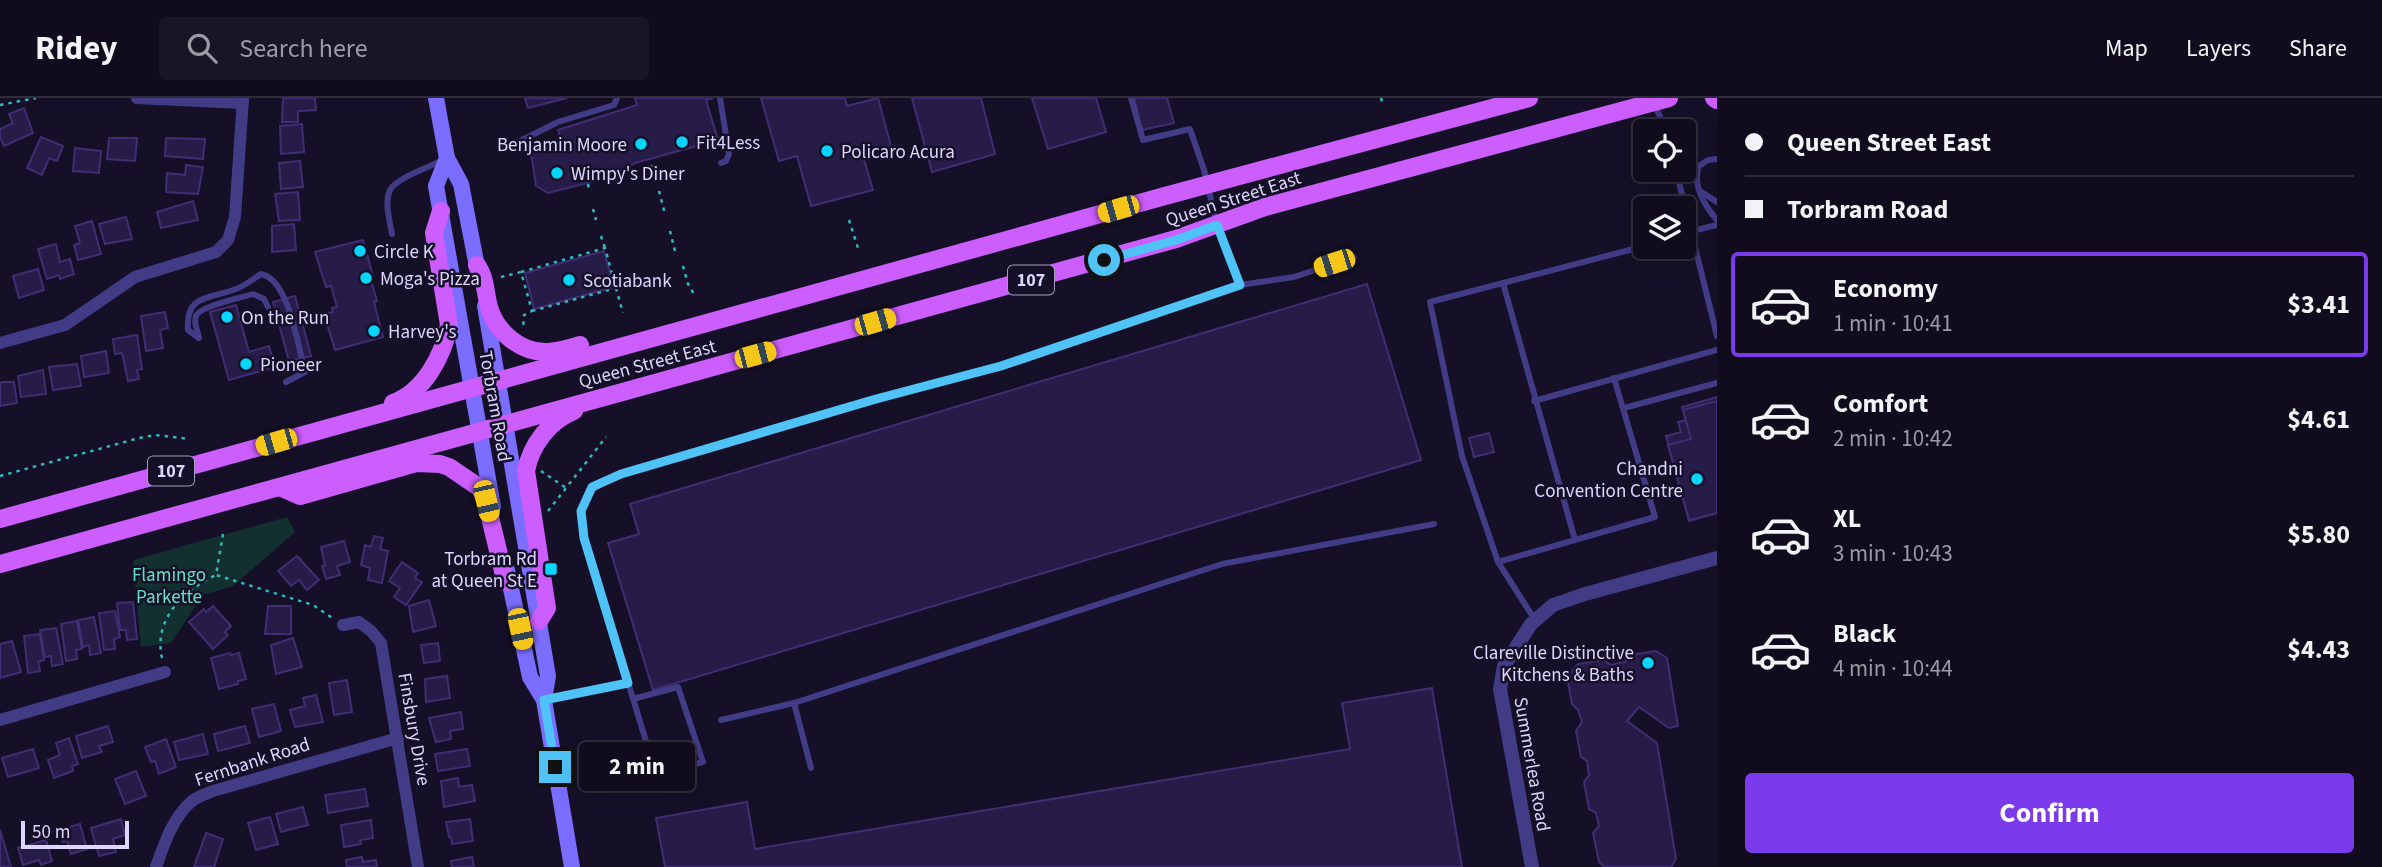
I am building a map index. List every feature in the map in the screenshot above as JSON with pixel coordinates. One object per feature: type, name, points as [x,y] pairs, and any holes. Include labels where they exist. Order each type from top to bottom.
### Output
[{"type":"main road","name":"Torbram Road","points":[[436,98],[447,158],[461,184],[506,425],[548,676],[544,700],[572,867]]},
{"type":"main road","name":"Queen Street East","points":[[0,519],[1529,98]]},
{"type":"main road","name":"Queen Street East","points":[[0,564],[1176,240],[1265,207],[1661,100]]},
{"type":"main road","name":"Torbram Road","points":[[447,158],[436,186],[479,432],[530,677],[544,700]]},
{"type":"main road","points":[[342,424],[348,418],[398,402],[434,367],[446,340],[449,325],[434,233],[441,211]]},
{"type":"main road","points":[[477,265],[482,273],[490,310],[500,329],[524,347],[548,352],[561,350],[639,328],[652,338]]},
{"type":"main road","points":[[539,621],[547,608],[526,471],[528,457],[537,442],[558,420],[570,412],[622,397],[634,389]]},
{"type":"main road","points":[[282,488],[300,496],[416,463],[449,467],[480,488],[486,501],[504,575],[509,582]]},
{"type":"street","points":[[0,343],[65,325],[135,277],[216,251],[228,240],[235,218],[243,100],[137,98]]},
{"type":"street","name":"Summerlea Road","points":[[1532,867],[1500,689],[1504,666],[1535,620],[1553,605],[1717,558]]},
{"type":"street","name":"Finsbury Drive","points":[[342,625],[359,622],[381,643],[418,867]]},
{"type":"street","points":[[0,720],[165,672]]},
{"type":"street","name":"Fernbank Road","points":[[156,867],[178,816],[193,800],[213,791],[398,738]]},
{"type":"lane","points":[[512,145],[558,122],[614,105],[617,98]]},
{"type":"lane","points":[[720,98],[729,154],[726,161],[721,163]]},
{"type":"lane","points":[[1131,98],[1143,141],[1190,129],[1217,225],[1240,285]]},
{"type":"lane","points":[[1661,100],[1665,119]]},
{"type":"lane","points":[[392,234],[387,205],[390,190],[400,180],[447,158]]},
{"type":"lane","points":[[1717,159],[1708,160],[1699,166],[1695,174],[1704,204],[1717,220]]},
{"type":"lane","points":[[1700,191],[1717,202]]},
{"type":"lane","points":[[1696,230],[1717,225]]},
{"type":"lane","points":[[1535,620],[1497,562],[1462,456],[1430,302],[1633,249]]},
{"type":"lane","points":[[633,699],[678,687],[703,762],[656,774],[628,683],[584,538],[581,511],[592,487],[621,474],[876,399],[1001,366],[1240,285],[1294,276],[1354,257]]},
{"type":"lane","points":[[1695,259],[1717,336]]},
{"type":"lane","points":[[268,307],[264,299],[253,294],[205,308],[197,313],[195,320],[200,338],[188,330],[187,316],[192,304],[239,288],[261,274],[271,276],[280,286],[288,306],[305,372],[286,382]]},
{"type":"lane","points":[[1503,283],[1575,540]]},
{"type":"lane","points":[[1534,401],[1717,350]]},
{"type":"lane","points":[[1497,562],[1655,517],[1614,379]]},
{"type":"lane","points":[[1624,408],[1717,383]]},
{"type":"lane","points":[[721,720],[794,703],[1222,564],[1434,524]]},
{"type":"lane","points":[[544,700],[628,683]]},
{"type":"lane","points":[[794,703],[811,768]]},
{"type":"path","points":[[0,105],[36,98]]},
{"type":"path","points":[[1381,98],[1383,105]]},
{"type":"path","points":[[651,165],[653,172]]},
{"type":"path","points":[[588,184],[589,191]]},
{"type":"path","points":[[659,191],[665,214]]},
{"type":"path","points":[[593,209],[596,220]]},
{"type":"path","points":[[849,220],[858,248]]},
{"type":"path","points":[[670,231],[675,251]]},
{"type":"path","points":[[601,236],[623,313]]},
{"type":"path","points":[[501,277],[605,248]]},
{"type":"path","points":[[683,266],[694,294]]},
{"type":"path","points":[[521,272],[532,311]]},
{"type":"path","points":[[523,337],[524,315],[616,288]]},
{"type":"path","points":[[0,476],[139,438],[155,435],[190,439]]},
{"type":"path","points":[[546,514],[606,437]]},
{"type":"path","points":[[539,469],[566,488]]},
{"type":"path","points":[[216,575],[223,534]]},
{"type":"path","points":[[165,672],[160,649],[163,626],[169,612],[184,595],[216,575],[313,605],[342,625]]},
{"type":"green space","name":"Flamingo Parkette","points":[[287,517],[295,532],[233,586],[203,595],[171,643],[141,647],[133,560]]},
{"type":"building","points":[[283,98],[315,98],[316,110],[298,111],[298,122],[282,122]]},
{"type":"building","points":[[525,98],[567,98],[528,108]]},
{"type":"building","points":[[635,98],[713,98],[706,100],[718,140],[635,163],[615,176],[548,193],[536,186],[530,146],[561,140],[558,130],[637,105]]},
{"type":"building","name":"Policaro Acura","points":[[761,98],[845,98],[847,106],[878,98],[891,146],[863,156],[873,190],[811,206],[797,156],[779,161]]},
{"type":"building","points":[[912,98],[981,98],[995,154],[932,172]]},
{"type":"building","points":[[1032,98],[1096,98],[1106,132],[1048,149]]},
{"type":"building","points":[[1134,98],[1167,98],[1174,123],[1142,130]]},
{"type":"building","points":[[24,108],[33,133],[4,146],[0,129],[13,123],[9,114]]},
{"type":"building","points":[[302,124],[304,152],[281,154],[280,126]]},
{"type":"building","points":[[41,137],[63,146],[57,161],[49,158],[42,175],[27,168]]},
{"type":"building","points":[[109,138],[137,138],[135,161],[107,159]]},
{"type":"building","points":[[166,138],[205,139],[203,159],[165,156]]},
{"type":"building","points":[[75,148],[101,151],[99,173],[73,171]]},
{"type":"building","points":[[300,161],[303,187],[281,189],[279,163]]},
{"type":"building","points":[[186,165],[203,167],[198,194],[166,192],[167,173],[185,175]]},
{"type":"building","points":[[298,192],[300,220],[279,221],[275,194]]},
{"type":"building","points":[[193,201],[198,220],[161,228],[157,212]]},
{"type":"building","points":[[126,217],[132,239],[105,244],[99,224]]},
{"type":"building","points":[[92,221],[101,254],[78,260],[74,245],[80,243],[75,226]]},
{"type":"building","points":[[294,224],[296,250],[272,252],[272,226]]},
{"type":"building","points":[[363,240],[373,276],[370,277],[377,301],[374,302],[383,337],[335,350],[324,314],[333,312],[332,308],[337,307],[331,286],[326,287],[315,252]]},
{"type":"building","points":[[56,244],[60,262],[70,259],[74,274],[60,279],[59,275],[47,279],[38,249]]},
{"type":"building","name":"Scotiabank","points":[[604,251],[614,287],[534,309],[525,273]]},
{"type":"building","points":[[38,269],[44,290],[19,298],[13,276]]},
{"type":"building","points":[[1367,284],[1421,460],[653,690],[608,543],[639,534],[630,504]]},
{"type":"building","points":[[295,296],[311,356],[289,361],[273,302]]},
{"type":"building","points":[[236,305],[249,352],[269,346],[275,367],[229,380],[210,312]]},
{"type":"building","points":[[165,312],[168,328],[160,330],[163,348],[146,351],[141,316]]},
{"type":"building","points":[[137,335],[142,369],[137,370],[139,379],[128,381],[122,353],[115,354],[113,339]]},
{"type":"building","points":[[106,351],[109,373],[84,377],[81,356]]},
{"type":"building","points":[[77,364],[81,386],[53,390],[49,367]]},
{"type":"building","points":[[43,370],[46,394],[21,397],[18,376]]},
{"type":"building","points":[[2,382],[14,382],[17,403],[0,406]]},
{"type":"building","name":"Chandni Convention Centre","points":[[1717,397],[1717,513],[1689,521],[1666,436],[1681,432],[1678,422],[1686,420],[1682,407]]},
{"type":"building","name":"Chandni Convention Centre","points":[[1717,401],[1717,513],[1689,520],[1668,445],[1691,439],[1683,410]]},
{"type":"building","points":[[1489,433],[1494,452],[1474,457],[1469,438]]},
{"type":"building","points":[[374,536],[383,538],[380,549],[388,551],[382,583],[368,580],[370,568],[361,565],[365,545],[371,547]]},
{"type":"building","points":[[344,541],[350,562],[337,566],[340,575],[326,579],[321,547]]},
{"type":"building","points":[[297,556],[319,580],[307,590],[299,580],[291,586],[278,571]]},
{"type":"building","points":[[402,562],[418,573],[415,578],[422,582],[406,605],[394,597],[400,588],[389,581]]},
{"type":"building","points":[[429,600],[436,626],[413,632],[409,606]]},
{"type":"building","points":[[133,602],[137,639],[127,640],[126,630],[120,630],[117,603]]},
{"type":"building","points":[[213,606],[231,626],[225,632],[228,635],[213,649],[189,622],[204,609],[206,612]]},
{"type":"building","points":[[268,606],[291,606],[291,634],[265,634]]},
{"type":"building","points":[[115,611],[120,637],[114,639],[115,649],[104,650],[99,613]]},
{"type":"building","points":[[94,617],[101,653],[90,655],[89,645],[83,647],[78,620]]},
{"type":"building","points":[[77,621],[82,649],[76,650],[77,659],[66,661],[61,624]]},
{"type":"building","points":[[56,628],[63,664],[52,666],[51,656],[45,657],[40,630]]},
{"type":"building","points":[[40,634],[44,660],[38,662],[40,671],[28,673],[24,636]]},
{"type":"building","points":[[293,638],[302,667],[276,674],[271,645]]},
{"type":"building","points":[[12,641],[21,672],[0,678],[0,644]]},
{"type":"building","points":[[438,643],[440,661],[424,663],[421,645]]},
{"type":"building","points":[[1656,651],[1667,658],[1678,726],[1669,728],[1639,707],[1627,721],[1657,743],[1676,859],[1671,867],[1605,867],[1599,862],[1593,833],[1599,826],[1596,813],[1589,809],[1584,782],[1589,775],[1587,761],[1581,757],[1576,731],[1582,722],[1578,710],[1572,704],[1567,677],[1578,664],[1604,660],[1611,665],[1625,662],[1630,655]]},
{"type":"building","points":[[239,653],[246,679],[219,689],[211,658]]},
{"type":"building","points":[[447,676],[450,698],[426,702],[425,679]]},
{"type":"building","points":[[347,680],[352,712],[334,715],[329,683]]},
{"type":"building","points":[[1432,688],[1462,867],[665,867],[656,818],[747,802],[755,849],[1350,749],[1342,703]]},
{"type":"building","points":[[316,695],[323,722],[295,727],[290,710],[305,706],[303,698]]},
{"type":"building","points":[[274,704],[281,731],[259,737],[252,709]]},
{"type":"building","points":[[461,712],[463,729],[450,731],[451,739],[436,742],[429,718]]},
{"type":"building","points":[[108,726],[113,742],[99,746],[102,752],[82,758],[76,736]]},
{"type":"building","points":[[245,726],[250,743],[218,751],[214,734]]},
{"type":"building","points":[[203,734],[208,754],[179,760],[174,742]]},
{"type":"building","points":[[69,738],[78,764],[72,766],[73,771],[54,778],[48,760],[60,755],[56,743]]},
{"type":"building","points":[[166,739],[176,767],[159,774],[155,761],[151,762],[145,747]]},
{"type":"building","points":[[33,749],[39,768],[8,777],[2,758]]},
{"type":"building","points":[[467,749],[470,766],[438,771],[435,754]]},
{"type":"building","points":[[136,771],[146,796],[125,804],[115,779]]},
{"type":"building","points":[[458,778],[459,787],[472,785],[475,801],[444,807],[441,781]]},
{"type":"building","points":[[365,789],[368,806],[328,813],[325,795]]},
{"type":"building","points":[[303,807],[308,825],[281,832],[276,814]]},
{"type":"building","points":[[270,817],[278,844],[256,850],[248,823]]},
{"type":"building","points":[[121,819],[125,835],[113,839],[116,852],[99,856],[91,828]]},
{"type":"building","points":[[470,819],[473,841],[452,844],[446,822]]},
{"type":"building","points":[[371,820],[373,838],[360,840],[361,844],[344,847],[341,825]]},
{"type":"building","points":[[80,824],[87,849],[71,854],[67,841],[63,842],[59,830]]},
{"type":"building","points":[[0,830],[11,867],[0,867]]},
{"type":"building","points":[[206,833],[223,839],[214,867],[194,867]]},
{"type":"building","points":[[46,840],[52,861],[41,865],[39,860],[23,865],[18,848]]},
{"type":"building","points":[[362,857],[363,862],[376,860],[377,867],[347,867],[346,860]]},
{"type":"building","points":[[472,857],[474,867],[452,867],[451,861]]},
{"type":"place","name":"Fit4Less","points":[[682,142]]},
{"type":"place","name":"Benjamin Moore","points":[[641,144]]},
{"type":"place","name":"Policaro Acura","points":[[827,151]]},
{"type":"place","name":"Wimpy's Diner","points":[[557,173]]},
{"type":"place","name":"Circle K","points":[[360,251]]},
{"type":"place","name":"Moga's Pizza","points":[[366,278]]},
{"type":"place","name":"Scotiabank","points":[[569,280]]},
{"type":"place","name":"On the Run","points":[[227,317]]},
{"type":"place","name":"Harvey's","points":[[374,331]]},
{"type":"place","name":"Pioneer","points":[[246,364]]},
{"type":"place","name":"Chandni Convention Centre","points":[[1697,479]]},
{"type":"place","name":"Torbram Rd at Queen St E","points":[[551,569]]},
{"type":"place","name":"Clareville Distinctive Kitchens & Baths","points":[[1648,663]]},
{"type":"route","points":[[555,767],[544,700],[628,683],[584,538],[581,511],[592,487],[621,474],[876,399],[1001,366],[1240,285],[1217,225],[1176,240],[1104,260]]}]
